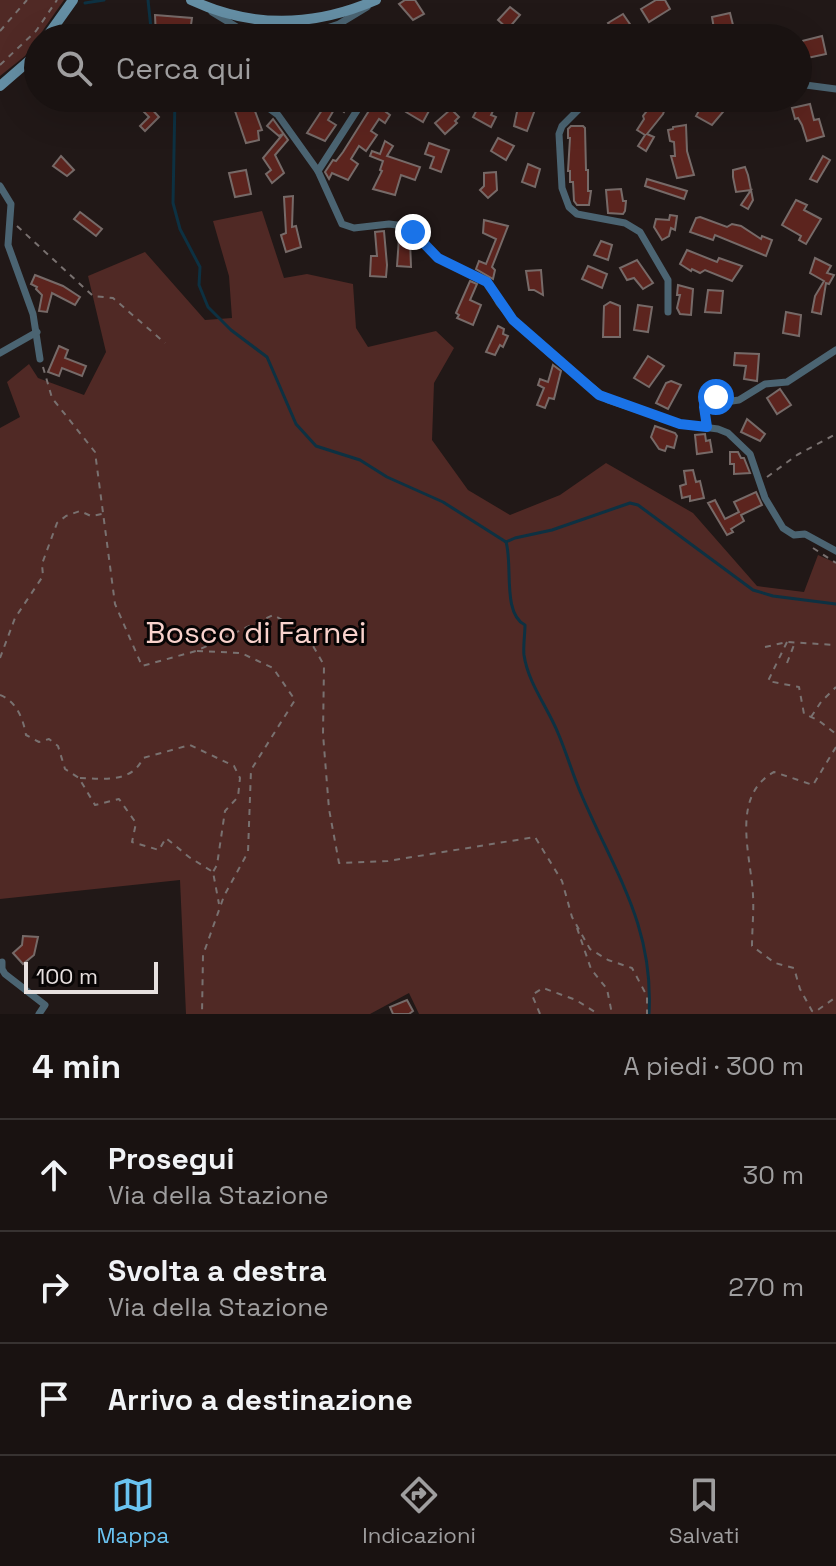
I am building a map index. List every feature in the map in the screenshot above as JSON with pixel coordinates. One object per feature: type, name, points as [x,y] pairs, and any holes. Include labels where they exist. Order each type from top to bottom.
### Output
[{"type":"main road","points":[[191,0],[237,17],[277,23],[316,19],[353,10],[376,0]]},
{"type":"main road","points":[[56,24],[72,1]]},
{"type":"main road","points":[[0,86],[24,65]]},
{"type":"street","points":[[335,24],[357,14],[376,0]]},
{"type":"street","points":[[204,6],[232,24]]},
{"type":"street","points":[[812,86],[836,89]]},
{"type":"street","points":[[274,112],[318,171],[342,224],[354,228],[389,224],[405,226],[438,258],[487,282],[513,320],[599,395],[680,424],[728,433],[750,454],[765,498],[783,528],[794,535],[805,534],[836,551]]},
{"type":"street","points":[[318,171],[356,112]]},
{"type":"street","points":[[576,112],[562,126],[559,134],[565,199],[577,214],[625,223],[640,232],[668,280],[668,312]]},
{"type":"street","points":[[0,186],[11,204],[8,245],[22,279],[37,332],[40,359]]},
{"type":"street","points":[[0,353],[37,332]]},
{"type":"street","points":[[707,427],[705,393],[739,400],[765,384],[787,382],[836,350]]},
{"type":"street","points":[[2,962],[5,974],[45,1005],[39,1014]]},
{"type":"path","points":[[0,31],[27,0]]},
{"type":"path","points":[[41,24],[57,0]]},
{"type":"path","points":[[0,65],[24,42]]},
{"type":"path","points":[[11,220],[93,296],[113,298],[165,343]]},
{"type":"path","points":[[40,359],[52,398],[95,452],[115,604],[142,666],[196,651],[273,615],[305,632],[324,665],[323,734],[329,809],[339,863],[388,861],[535,837],[566,890],[591,969],[607,989],[612,1014]]},
{"type":"path","points":[[759,481],[836,434]]},
{"type":"path","points":[[0,658],[15,618],[43,576],[42,564],[57,523],[80,511],[91,516],[101,512],[103,515]]},
{"type":"path","points":[[787,642],[768,681],[799,687],[804,714],[836,734]]},
{"type":"path","points":[[765,647],[787,642],[836,645]]},
{"type":"path","points":[[787,663],[794,644]]},
{"type":"path","points":[[196,651],[241,653],[273,668],[295,700],[251,770],[248,852],[220,906],[203,955],[202,1014]]},
{"type":"path","points":[[811,718],[836,687]]},
{"type":"path","points":[[0,695],[10,699],[23,721],[26,735],[39,742],[49,739],[58,746],[65,769],[79,778],[95,805],[119,799],[136,823],[132,842],[159,850],[166,838],[213,872]]},
{"type":"path","points":[[79,778],[115,780],[139,768],[143,758],[190,745],[234,766],[240,778],[238,797],[225,811],[217,865],[213,872],[220,906]]},
{"type":"path","points":[[836,747],[813,785],[774,772],[770,774],[752,795],[745,821],[753,896],[752,946],[775,963],[794,968],[800,989],[812,1011],[836,997]]},
{"type":"path","points":[[576,923],[590,949],[608,960],[632,968],[647,996],[647,1014]]},
{"type":"path","points":[[540,1014],[532,995],[543,988],[576,1000],[598,1014]]},
{"type":"green space","points":[[0,0],[64,0],[47,24],[24,24],[24,57],[0,76]]},
{"type":"green space","name":"Bosco di Farnei","points":[[262,211],[284,278],[307,274],[353,284],[356,328],[368,347],[436,331],[454,348],[434,383],[432,440],[468,490],[510,515],[560,495],[606,463],[693,513],[757,586],[804,592],[818,555],[836,563],[836,1014],[419,1014],[409,993],[370,1014],[186,1014],[180,880],[0,899],[0,428],[20,417],[7,382],[29,364],[38,378],[84,395],[106,352],[88,276],[145,252],[205,320],[232,318],[229,276],[213,221]]},
{"type":"building","points":[[405,0],[415,0],[424,14],[413,20],[399,4]]},
{"type":"building","points":[[656,0],[665,0],[670,9],[649,22],[641,9]]},
{"type":"building","points":[[510,7],[520,15],[512,24],[502,24],[498,20]]},
{"type":"building","points":[[730,13],[733,24],[713,24],[712,17]]},
{"type":"building","points":[[623,14],[630,24],[609,24]]},
{"type":"building","points":[[155,15],[192,18],[191,24],[155,24]]},
{"type":"building","points":[[822,36],[826,54],[812,57],[812,38]]},
{"type":"building","points":[[144,112],[154,112],[159,117],[145,131],[140,126],[149,117]]},
{"type":"building","points":[[235,112],[255,112],[262,130],[258,131],[259,140],[246,143]]},
{"type":"building","points":[[321,112],[333,112],[328,120],[336,125],[325,141],[307,133]]},
{"type":"building","points":[[368,112],[386,112],[390,115],[385,123],[379,119],[371,131],[377,135],[366,151],[359,146],[351,159],[358,164],[348,180],[332,173],[329,179],[325,172],[343,152]]},
{"type":"building","points":[[406,112],[428,112],[423,122]]},
{"type":"building","points":[[448,112],[454,112],[459,117],[445,134],[435,123]]},
{"type":"building","points":[[476,112],[492,112],[491,115],[496,117],[491,127],[473,117]]},
{"type":"building","points":[[517,112],[534,112],[527,131],[514,126]]},
{"type":"building","points":[[646,112],[664,112],[647,134],[654,137],[646,151],[638,146],[645,135],[637,130]]},
{"type":"building","points":[[698,112],[723,112],[712,125],[696,116]]},
{"type":"building","points":[[793,112],[812,112],[814,120],[819,119],[824,136],[807,141],[802,125],[798,118],[795,119]]},
{"type":"building","points":[[273,119],[288,140],[275,155],[284,173],[272,183],[266,174],[271,170],[263,158],[283,134],[279,136],[267,126]]},
{"type":"building","points":[[686,125],[687,151],[694,175],[677,178],[671,156],[675,156],[674,142],[670,141],[668,130]]},
{"type":"building","points":[[571,126],[585,128],[588,191],[591,191],[589,205],[577,205],[574,201],[573,182],[570,182],[568,171],[568,129]]},
{"type":"building","points":[[498,138],[514,146],[506,160],[491,151]]},
{"type":"building","points":[[385,141],[393,146],[387,156],[420,167],[415,180],[401,175],[395,195],[373,189],[382,171],[383,161],[370,156],[372,151],[380,154]]},
{"type":"building","points":[[429,143],[449,150],[441,172],[430,168],[434,157],[425,154]]},
{"type":"building","points":[[61,156],[74,170],[67,176],[53,166]]},
{"type":"building","points":[[823,156],[830,160],[817,182],[810,179]]},
{"type":"building","points":[[528,164],[540,169],[535,187],[522,182]]},
{"type":"building","points":[[745,167],[751,190],[736,192],[733,170]]},
{"type":"building","points":[[246,170],[251,194],[235,197],[229,173]]},
{"type":"building","points":[[496,172],[497,190],[488,198],[480,190],[484,186],[484,173]]},
{"type":"building","points":[[647,179],[687,191],[684,199],[645,186]]},
{"type":"building","points":[[621,189],[623,201],[626,201],[625,211],[623,214],[608,213],[606,190]]},
{"type":"building","points":[[751,190],[753,200],[748,209],[741,205]]},
{"type":"building","points":[[293,196],[292,227],[296,226],[301,247],[286,252],[281,235],[286,233],[284,197]]},
{"type":"building","points":[[796,200],[807,205],[804,210],[821,219],[806,244],[799,240],[801,236],[782,225]]},
{"type":"building","points":[[80,212],[102,229],[96,236],[74,219]]},
{"type":"building","points":[[670,215],[677,216],[675,230],[671,228],[669,236],[662,240],[654,227],[656,219],[669,220]]},
{"type":"building","points":[[696,218],[727,227],[732,224],[741,226],[761,239],[762,236],[772,240],[766,256],[715,235],[713,240],[690,232]]},
{"type":"building","points":[[484,220],[508,226],[492,267],[495,270],[493,279],[476,269],[479,261],[486,264],[496,239],[483,233]]},
{"type":"building","points":[[384,231],[386,277],[370,276],[371,256],[377,256],[375,232]]},
{"type":"building","points":[[399,238],[410,240],[411,267],[397,266]]},
{"type":"building","points":[[601,241],[612,245],[608,260],[594,255]]},
{"type":"building","points":[[687,250],[717,262],[719,258],[742,266],[732,281],[705,270],[700,273],[691,271],[680,264]]},
{"type":"building","points":[[815,258],[831,266],[827,273],[834,275],[829,284],[826,283],[821,314],[812,312],[815,296],[824,281],[810,273]]},
{"type":"building","points":[[637,260],[653,283],[643,289],[634,278],[627,280],[620,268]]},
{"type":"building","points":[[588,266],[607,274],[602,288],[582,279]]},
{"type":"building","points":[[541,270],[543,295],[529,290],[526,271]]},
{"type":"building","points":[[35,275],[63,286],[80,297],[75,305],[52,293],[47,312],[39,311],[42,295],[31,284]]},
{"type":"building","points":[[470,281],[477,284],[470,300],[481,305],[473,325],[457,318],[459,315],[456,313]]},
{"type":"building","points":[[678,285],[693,289],[691,315],[680,314],[677,308],[680,295],[677,295]]},
{"type":"building","points":[[708,290],[723,291],[721,313],[705,312]]},
{"type":"building","points":[[610,302],[620,306],[620,337],[603,337],[604,306]]},
{"type":"building","points":[[638,305],[652,307],[648,332],[634,330]]},
{"type":"building","points":[[786,312],[801,315],[799,336],[783,333]]},
{"type":"building","points":[[498,326],[508,336],[495,355],[486,352]]},
{"type":"building","points":[[59,346],[68,350],[65,358],[86,366],[82,376],[62,368],[59,376],[48,372]]},
{"type":"building","points":[[735,353],[759,354],[757,381],[744,379],[746,366],[734,365]]},
{"type":"building","points":[[648,356],[664,366],[649,387],[634,378]]},
{"type":"building","points":[[553,365],[561,371],[554,399],[549,398],[545,408],[537,405],[544,388],[538,385],[540,379],[548,382]]},
{"type":"building","points":[[671,381],[681,385],[668,409],[656,403],[666,383]]},
{"type":"building","points":[[780,389],[791,405],[777,414],[767,398]]},
{"type":"building","points":[[747,419],[765,434],[760,441],[741,432]]},
{"type":"building","points":[[655,426],[675,433],[674,448],[667,446],[665,451],[659,449],[651,437]]},
{"type":"building","points":[[705,434],[706,441],[710,440],[712,452],[697,454],[695,435]]},
{"type":"building","points":[[730,452],[738,452],[744,458],[750,473],[734,474]]},
{"type":"building","points":[[693,470],[696,482],[700,481],[704,498],[690,501],[690,496],[682,498],[680,486],[686,484],[684,471]]},
{"type":"building","points":[[756,492],[762,505],[741,515],[744,521],[727,535],[708,503],[715,500],[725,519],[739,512],[734,502]]},
{"type":"building","points":[[23,936],[38,937],[34,955],[23,964],[13,953],[22,945]]},
{"type":"building","points":[[407,1000],[413,1011],[393,1014],[390,1007]]},
{"type":"waterway","points":[[85,3],[104,0]]},
{"type":"waterway","points":[[148,0],[151,24]]},
{"type":"waterway","points":[[175,112],[173,203],[180,229],[200,267],[199,285],[208,307],[231,330],[267,357],[296,424],[316,446],[360,460],[387,477],[443,502],[506,542],[630,503],[638,505],[753,590],[773,596],[836,604]]},
{"type":"waterway","points":[[506,542],[513,610],[525,625],[526,665],[630,901],[645,954],[649,1014]]},
{"type":"route","points":[[413,232],[438,258],[487,282],[513,320],[608,400],[680,424],[707,427],[705,393],[716,397]]}]
